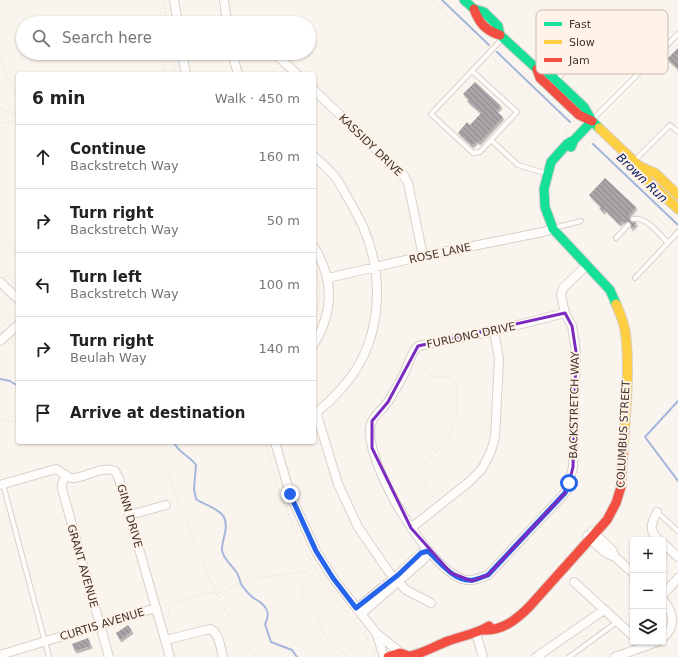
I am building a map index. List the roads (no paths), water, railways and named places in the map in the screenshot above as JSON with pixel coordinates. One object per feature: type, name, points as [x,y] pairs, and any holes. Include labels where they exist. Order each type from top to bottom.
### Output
[{"type":"street","points":[[174,0],[177,16]]},
{"type":"street","points":[[224,0],[226,16]]},
{"type":"street","points":[[464,0],[474,9],[484,12],[498,26],[502,36],[536,68]]},
{"type":"street","points":[[183,60],[186,72]]},
{"type":"street","points":[[234,60],[237,72]]},
{"type":"street","points":[[282,60],[295,72]]},
{"type":"street","points":[[539,74],[540,78],[579,115],[592,121]]},
{"type":"street","points":[[548,74],[584,108],[592,121],[636,164],[648,181],[678,209]]},
{"type":"street","name":"KASSIDY DRIVE","points":[[316,92],[404,176],[408,182],[423,256]]},
{"type":"street","points":[[548,174],[571,149],[574,140],[592,121]]},
{"type":"street","points":[[316,158],[334,176],[342,187],[364,228],[372,253],[378,301],[371,339],[361,361],[349,380],[334,398],[316,412]]},
{"type":"street","points":[[636,164],[655,173],[678,195]]},
{"type":"street","name":"COLUMBUS STREET","points":[[400,652],[411,657],[477,632],[514,611],[526,601],[591,535],[611,500],[614,488],[620,342],[613,312],[599,285],[598,277],[553,229],[546,207],[544,189],[548,174]]},
{"type":"street","name":"ROSE LANE","points":[[328,278],[423,256],[553,229]]},
{"type":"street","points":[[316,250],[322,261],[328,278],[330,294],[322,330],[316,340]]},
{"type":"street","name":"BACKSTRETCH WAY","points":[[428,551],[451,573],[462,579],[472,581],[488,575],[565,493],[573,467],[576,352],[572,326],[565,313],[561,300],[561,294],[563,288],[587,265]]},
{"type":"street","points":[[0,282],[16,297]]},
{"type":"street","name":"FURLONG DRIVE","points":[[428,551],[410,528],[383,477],[372,448],[369,435],[372,421],[388,402],[402,378],[411,356],[418,346],[494,331],[565,313]]},
{"type":"street","points":[[0,341],[16,327]]},
{"type":"street","points":[[410,528],[469,482],[482,469],[491,451],[496,437],[500,359],[494,331]]},
{"type":"street","points":[[316,416],[338,484],[358,527],[373,550],[406,590],[431,603]]},
{"type":"street","points":[[276,444],[290,494],[313,545],[333,578],[359,612],[377,634],[400,652]]},
{"type":"street","name":"GINN DRIVE","points":[[2,485],[56,470],[74,478],[107,470],[115,471],[119,479],[156,608]]},
{"type":"street","name":"GRANT AVENUE","points":[[66,475],[62,484],[62,490],[109,657]]},
{"type":"street","points":[[130,516],[166,506]]},
{"type":"street","points":[[656,537],[654,535],[652,523],[657,512]]},
{"type":"street","points":[[591,535],[610,556],[615,557],[630,570]]},
{"type":"street","points":[[666,546],[678,557]]},
{"type":"street","points":[[359,612],[396,579],[421,553],[428,551]]},
{"type":"street","points":[[666,592],[678,578]]},
{"type":"street","points":[[574,582],[630,633]]},
{"type":"street","points":[[666,604],[671,610],[673,620],[672,627],[666,636]]},
{"type":"street","name":"CURTIS AVENUE","points":[[0,655],[156,608],[170,657]]},
{"type":"street","points":[[536,657],[604,610]]},
{"type":"street","points":[[166,640],[210,629],[214,630],[217,635],[223,657]]},
{"type":"street","points":[[477,632],[477,657]]},
{"type":"street","points":[[477,632],[482,657]]},
{"type":"street","points":[[377,634],[384,657]]},
{"type":"street","points":[[618,657],[640,645]]},
{"type":"street","name":"COLUMBUS STREET","points":[[428,657],[436,648]]},
{"type":"street","points":[[388,657],[400,652]]},
{"type":"lane","points":[[668,44],[678,34]]},
{"type":"lane","points":[[472,71],[517,112],[480,152],[473,153],[431,114],[489,53],[502,36]]},
{"type":"lane","points":[[555,80],[562,74]]},
{"type":"lane","points":[[592,121],[638,74]]},
{"type":"lane","points":[[636,164],[670,125],[678,132]]},
{"type":"lane","points":[[491,140],[518,165],[548,174]]},
{"type":"lane","points":[[633,219],[638,218],[644,220],[668,243]]},
{"type":"lane","points":[[553,229],[581,221]]},
{"type":"lane","points":[[616,238],[628,225]]},
{"type":"lane","points":[[635,278],[677,234]]},
{"type":"lane","points":[[2,485],[49,657]]},
{"type":"lane","points":[[657,512],[678,531]]},
{"type":"lane","points":[[569,657],[618,622]]},
{"type":"waterway","name":"Brown Run","points":[[442,0],[489,45]]},
{"type":"waterway","name":"Brown Run","points":[[497,52],[570,122]]},
{"type":"waterway","name":"Brown Run","points":[[593,144],[678,225]]},
{"type":"waterway","points":[[0,379],[10,381],[16,385]]},
{"type":"waterway","name":"Brown Run","points":[[678,401],[645,437],[678,481]]},
{"type":"waterway","points":[[175,444],[178,449],[196,465],[194,489],[196,499],[219,511],[224,517],[226,525],[222,546],[223,553],[237,573],[241,584],[251,596],[266,608],[268,616],[265,624],[271,642],[292,650],[297,657]]}]
